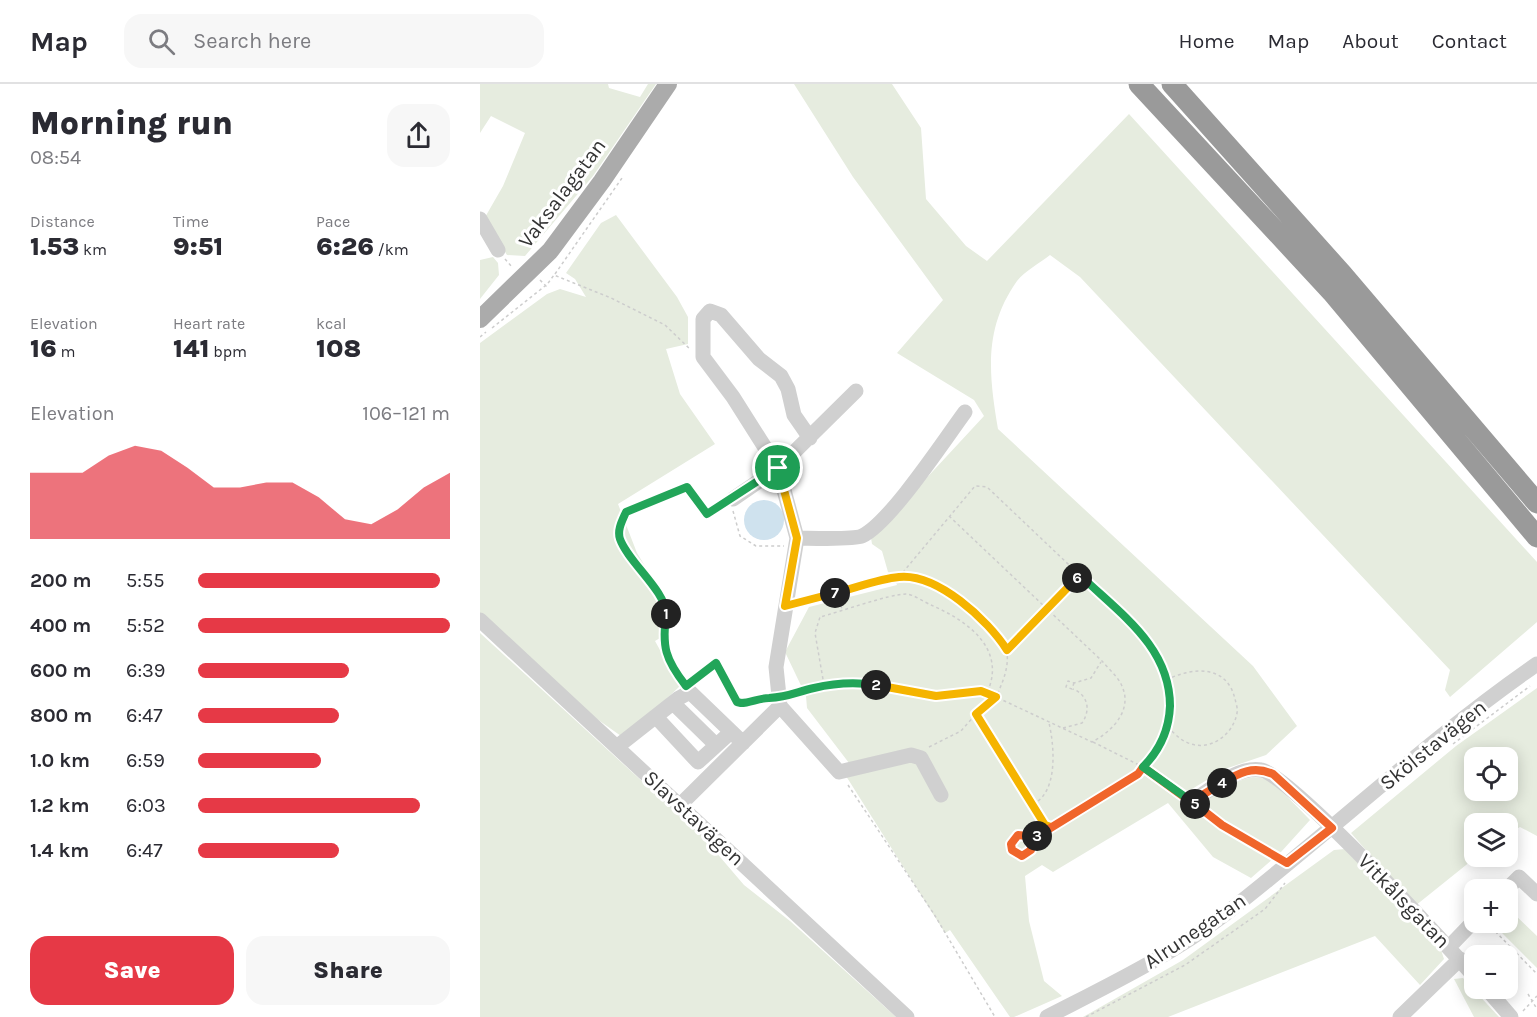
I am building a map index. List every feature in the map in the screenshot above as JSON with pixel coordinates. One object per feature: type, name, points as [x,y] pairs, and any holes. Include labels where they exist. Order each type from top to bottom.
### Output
[{"type":"highway","points":[[1139,84],[1332,292],[1537,537]]},
{"type":"highway","points":[[1172,84],[1343,275],[1537,503]]},
{"type":"main road","name":"Vaksalagatan","points":[[480,319],[550,251],[602,181],[668,84]]},
{"type":"street","points":[[480,219],[498,250]]},
{"type":"street","points":[[810,438],[794,415],[788,389],[781,376],[759,358],[721,315],[710,311],[703,319],[703,357],[733,397],[778,468],[797,538],[776,667],[780,703],[839,772],[911,755],[921,758],[942,795]]},
{"type":"street","points":[[733,499],[778,468],[856,391]]},
{"type":"street","points":[[797,538],[861,537],[881,520],[914,482],[965,411]]},
{"type":"street","name":"Slavstavägen","points":[[480,620],[907,1017]]},
{"type":"street","name":"Skölstavägen","points":[[1332,828],[1444,735],[1537,664]]},
{"type":"street","points":[[618,746],[673,702],[690,692],[737,737]]},
{"type":"street","points":[[673,702],[716,745]]},
{"type":"street","points":[[680,805],[737,737],[780,703]]},
{"type":"street","points":[[656,717],[698,762],[716,745],[737,737]]},
{"type":"street","name":"Vitkålsgatan","points":[[1191,802],[1240,773],[1254,769],[1273,774],[1332,828],[1464,964]]},
{"type":"street","name":"Alrunegatan","points":[[1047,1017],[1170,951],[1223,916],[1332,828]]},
{"type":"street","points":[[1517,879],[1519,877],[1537,894]]},
{"type":"street","points":[[1449,947],[1465,933]]},
{"type":"street","points":[[1400,1017],[1460,959]]},
{"type":"street","points":[[1498,999],[1516,1015]]},
{"type":"path","points":[[498,250],[512,267],[519,261],[546,285]]},
{"type":"path","points":[[480,337],[546,285],[554,275],[611,298],[665,325],[711,369]]},
{"type":"path","points":[[516,303],[520,306]]},
{"type":"path","points":[[899,577],[975,486],[987,487],[1147,639],[1161,661],[1170,699],[1167,727],[1155,755],[1138,774],[1031,840]]},
{"type":"path","points":[[686,686],[677,674],[663,642],[666,611],[620,539],[619,527],[626,512],[677,489],[687,487],[707,514],[733,499],[735,523],[740,536],[756,546],[774,548],[784,546],[797,538]]},
{"type":"path","points":[[949,516],[1102,662],[1121,684],[1124,709],[1119,721],[1109,732],[1092,742]]},
{"type":"path","points":[[1007,650],[1080,575]]},
{"type":"path","points":[[785,606],[899,577],[913,578],[938,587],[965,604],[996,632],[1007,650],[1007,661],[996,697],[961,731],[911,755]]},
{"type":"path","points":[[837,593],[842,611]]},
{"type":"path","points":[[825,686],[815,633],[820,616],[906,594],[957,616],[980,638],[993,659],[994,678],[987,694]]},
{"type":"path","points":[[1062,728],[1082,723],[1088,713],[1088,706],[1081,694],[1066,687],[1066,683],[1092,678],[1102,662]]},
{"type":"path","points":[[694,680],[716,663],[737,702],[746,703],[768,698],[780,703],[825,686],[856,683],[936,696],[968,692],[987,694],[1143,767],[1222,825],[1287,863]]},
{"type":"path","points":[[1167,680],[1186,670],[1214,672],[1233,689],[1238,711],[1227,736],[1206,746],[1186,742],[1167,727]]},
{"type":"path","points":[[1452,744],[1537,680]]},
{"type":"path","points":[[1072,689],[1074,683]]},
{"type":"path","points":[[976,714],[1045,825],[1051,827]]},
{"type":"path","points":[[1033,804],[1042,795],[1052,773],[1054,748],[1048,722]]},
{"type":"path","points":[[839,772],[934,914],[995,1017]]},
{"type":"path","points":[[1018,835],[1027,836],[1031,840],[1031,850],[1027,854],[1022,856],[1012,850],[1011,844],[1018,835]]},
{"type":"path","points":[[1498,933],[1537,974]]},
{"type":"path","points":[[1528,994],[1537,1009]]},
{"type":"path","points":[[1516,1015],[1537,996]]},
{"type":"shaded area","points":[[480,84],[608,84],[609,88],[640,97],[648,84],[656,84],[593,176],[525,256],[507,255],[484,219],[503,186],[525,133],[491,116],[480,133]]},
{"type":"shaded area","points":[[794,84],[892,84],[921,128],[926,199],[966,246],[987,261],[1129,114],[1537,562],[1537,622],[1450,697],[1445,690],[1450,670],[1080,277],[1050,255],[1024,274],[1006,299],[998,317],[994,335],[991,371],[998,429],[1253,666],[1297,726],[1266,755],[1225,769],[1187,792],[1199,803],[1237,782],[1249,778],[1260,778],[1280,790],[1310,820],[1281,852],[1251,878],[1213,857],[1168,803],[1053,872],[1042,865],[1025,876],[1029,921],[1044,981],[1062,996],[1014,1017],[1010,1017],[950,930],[945,933],[846,776],[849,763],[807,708],[806,696],[785,652],[809,607],[897,585],[893,576],[888,572],[882,551],[872,544],[871,538],[984,416],[974,400],[897,353],[943,300],[853,177]]},
{"type":"shaded area","points":[[616,215],[677,297],[688,317],[688,344],[666,349],[680,394],[715,444],[618,504],[637,553],[664,597],[660,638],[655,641],[680,686],[641,723],[621,736],[590,714],[480,615],[480,343],[547,294],[560,289],[586,297],[575,279],[566,273],[601,223]]},
{"type":"shaded area","points":[[493,257],[498,263],[499,275],[480,299],[480,260]]},
{"type":"shaded area","points":[[480,633],[703,837],[744,885],[790,921],[896,1017],[480,1017]]},
{"type":"shaded area","points":[[1537,688],[1537,836],[1520,827],[1518,828],[1518,813],[1464,813],[1464,867],[1415,906],[1351,833],[1456,746]]},
{"type":"shaded area","points":[[1345,849],[1441,950],[1444,959],[1420,985],[1375,936],[1168,1017],[1083,1017],[1183,960],[1334,850]]},
{"type":"shaded area","points":[[1518,918],[1537,936],[1537,968],[1518,949],[1518,945],[1514,945],[1502,933],[1518,933]]},
{"type":"shaded area","points":[[1454,979],[1464,979],[1464,998]]},
{"type":"shaded area","points":[[1465,999],[1482,999],[1499,1017],[1474,1017]]},
{"type":"water","points":[[764,500],[772,501],[778,506],[783,512],[783,528],[778,534],[772,539],[764,540],[756,539],[750,534],[745,528],[744,520],[745,512],[750,506],[756,501]]},
{"type":"route","points":[[778,468],[707,514],[687,487],[677,489],[626,512],[619,527],[620,539],[666,611],[663,642],[665,650],[686,686],[716,663],[737,702],[741,703],[768,698],[780,699],[814,688],[856,683],[914,694],[936,696],[981,691],[996,697],[976,714],[1045,825],[1051,827],[1031,840],[1031,850],[1022,856],[1012,850],[1011,844],[1018,835],[1027,836],[1031,840],[1138,774],[1143,767],[1191,802],[1240,773],[1254,769],[1264,770],[1273,774],[1332,828],[1287,863],[1222,825],[1143,767],[1155,755],[1164,739],[1170,718],[1170,699],[1161,661],[1147,639],[1080,575],[1007,650],[996,632],[965,604],[938,587],[913,578],[899,577],[785,606],[797,538],[778,468]]}]
